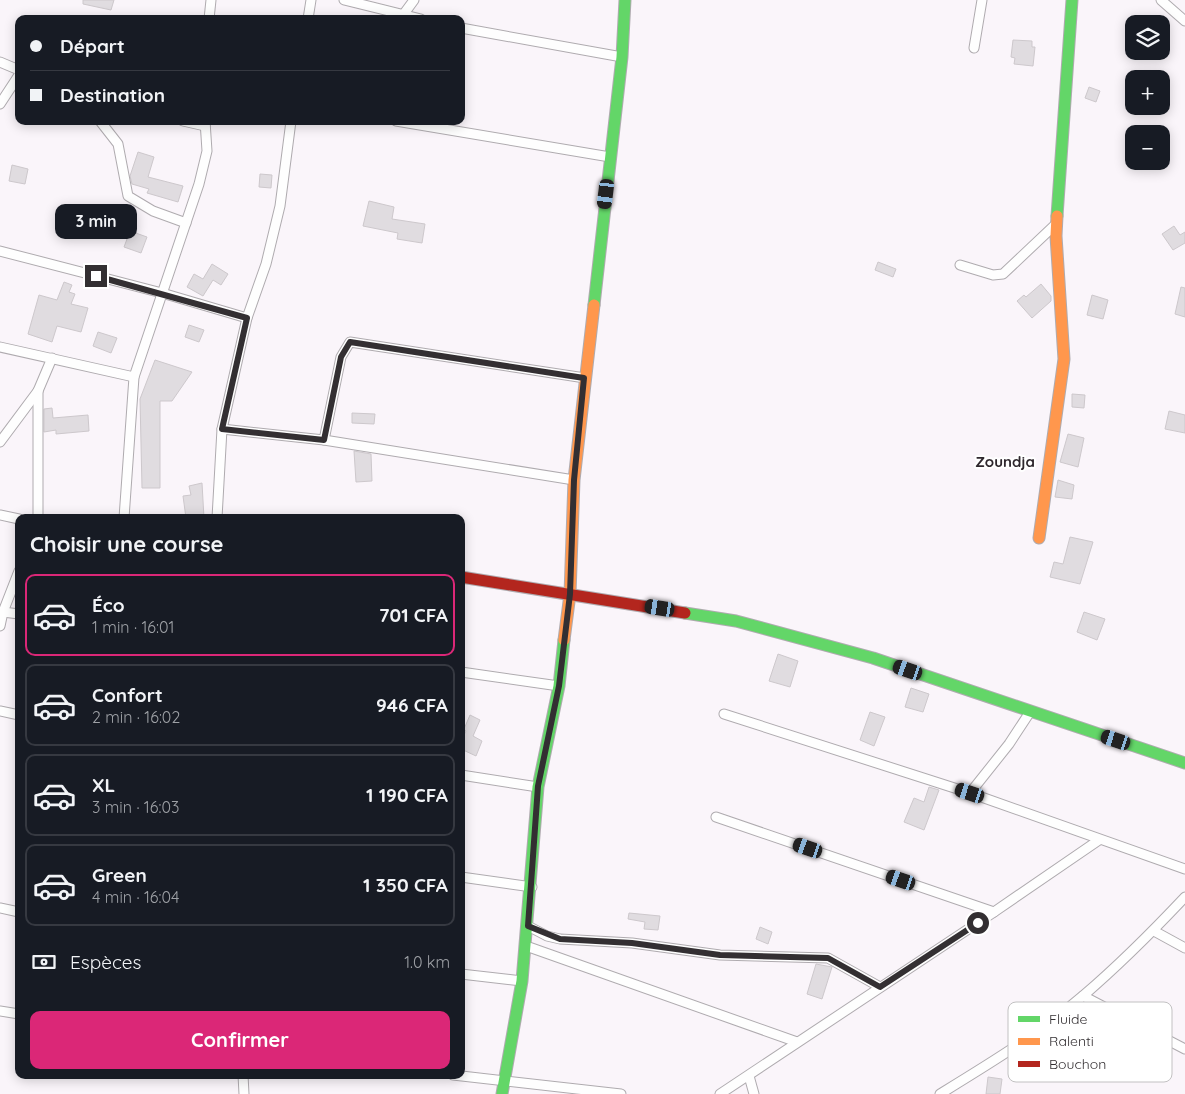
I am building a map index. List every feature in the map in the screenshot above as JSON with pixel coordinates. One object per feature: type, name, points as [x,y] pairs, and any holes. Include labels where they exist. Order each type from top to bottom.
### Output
[{"type":"street","points":[[209,15],[211,0]]},
{"type":"street","points":[[309,15],[311,0]]},
{"type":"street","points":[[344,0],[407,15]]},
{"type":"street","points":[[403,14],[414,0]]},
{"type":"street","points":[[502,1094],[522,981],[532,887],[538,786],[559,686],[570,594],[574,480],[584,378],[622,56],[625,0]]},
{"type":"street","points":[[974,48],[982,0]]},
{"type":"street","points":[[1039,538],[1048,455],[1064,358],[1058,277],[1057,223],[1072,0]]},
{"type":"street","points":[[1161,0],[1185,21]]},
{"type":"street","points":[[465,29],[622,56]]},
{"type":"street","points":[[0,62],[15,68]]},
{"type":"street","points":[[0,104],[15,81]]},
{"type":"street","points":[[103,125],[118,144],[128,196],[153,211],[186,222]]},
{"type":"street","points":[[124,514],[134,376],[186,222],[207,151],[205,125]]},
{"type":"street","points":[[217,514],[222,429],[247,318],[266,264],[280,206],[290,125]]},
{"type":"street","points":[[420,125],[610,157]]},
{"type":"street","points":[[960,265],[993,275],[1003,274],[1057,223]]},
{"type":"street","points":[[0,251],[162,292],[247,318]]},
{"type":"street","points":[[324,440],[341,357],[350,342],[584,378]]},
{"type":"street","points":[[0,347],[134,376]]},
{"type":"street","points":[[0,442],[38,391],[52,358]]},
{"type":"street","points":[[38,391],[38,514]]},
{"type":"street","points":[[222,429],[324,440],[574,480]]},
{"type":"street","points":[[0,515],[15,518]]},
{"type":"street","points":[[465,578],[736,621],[873,658],[1185,763]]},
{"type":"street","points":[[0,626],[3,612],[15,581]]},
{"type":"street","points":[[3,612],[15,614]]},
{"type":"street","points":[[465,673],[559,686]]},
{"type":"street","points":[[0,711],[15,714]]},
{"type":"street","points":[[970,793],[1030,712]]},
{"type":"street","points":[[724,714],[970,793],[1185,869]]},
{"type":"street","points":[[465,776],[538,786]]},
{"type":"street","points":[[716,817],[994,912]]},
{"type":"street","points":[[720,1094],[1099,840]]},
{"type":"street","points":[[465,878],[532,887]]},
{"type":"street","points":[[1075,1002],[1154,931],[1185,897]]},
{"type":"street","points":[[0,908],[15,911]]},
{"type":"street","points":[[528,926],[560,939],[632,943],[720,955],[828,958],[880,987]]},
{"type":"street","points":[[1154,931],[1185,948]]},
{"type":"street","points":[[526,946],[797,1042]]},
{"type":"street","points":[[465,974],[522,981]]},
{"type":"street","points":[[1083,996],[1095,1002]]},
{"type":"street","points":[[0,1011],[15,1013]]},
{"type":"street","points":[[1172,1042],[1185,1049]]},
{"type":"street","points":[[940,1094],[1008,1051]]},
{"type":"street","points":[[465,1076],[621,1094]]},
{"type":"street","points":[[749,1076],[754,1094]]},
{"type":"street","points":[[244,1079],[244,1094]]},
{"type":"building","points":[[83,0],[114,0],[111,10],[83,4]]},
{"type":"building","points":[[1013,40],[1032,41],[1032,47],[1035,47],[1033,66],[1014,64],[1015,58],[1011,57]]},
{"type":"building","points":[[1089,87],[1100,91],[1096,102],[1085,98]]},
{"type":"building","points":[[138,152],[154,157],[148,177],[183,186],[178,202],[147,193],[149,189],[132,184],[130,176]]},
{"type":"building","points":[[12,165],[28,169],[25,184],[9,181]]},
{"type":"building","points":[[260,174],[272,175],[271,188],[259,187]]},
{"type":"building","points":[[369,201],[394,207],[392,219],[425,224],[422,243],[397,239],[398,233],[363,226]]},
{"type":"building","points":[[1174,226],[1180,235],[1185,232],[1185,243],[1173,250],[1162,234]]},
{"type":"building","points":[[130,231],[147,237],[141,253],[124,247]]},
{"type":"building","points":[[878,262],[896,269],[893,277],[875,270]]},
{"type":"building","points":[[212,264],[228,274],[221,285],[213,280],[203,296],[187,287],[194,274],[203,279]]},
{"type":"building","points":[[64,282],[72,285],[69,292],[75,294],[71,304],[88,308],[81,332],[57,326],[52,342],[28,334],[39,295],[57,300]]},
{"type":"building","points":[[1041,284],[1051,296],[1051,301],[1032,318],[1017,301],[1024,295],[1026,297]]},
{"type":"building","points":[[1181,287],[1185,288],[1185,317],[1175,314]]},
{"type":"building","points":[[1092,295],[1108,300],[1103,319],[1087,315]]},
{"type":"building","points":[[189,325],[204,330],[199,342],[185,337]]},
{"type":"building","points":[[98,332],[117,338],[111,353],[93,346]]},
{"type":"building","points":[[155,360],[192,372],[172,401],[160,401],[160,488],[142,488],[140,399]]},
{"type":"building","points":[[1072,394],[1085,395],[1084,408],[1072,407]]},
{"type":"building","points":[[52,408],[53,418],[88,415],[89,431],[56,434],[56,430],[44,432],[44,409]]},
{"type":"building","points":[[1169,411],[1185,415],[1185,433],[1165,429]]},
{"type":"building","points":[[352,413],[375,414],[374,424],[352,423]]},
{"type":"building","points":[[1068,434],[1084,438],[1078,467],[1060,462]]},
{"type":"building","points":[[354,451],[371,454],[372,481],[356,482]]},
{"type":"building","points":[[1058,480],[1074,485],[1072,499],[1055,497]]},
{"type":"building","points":[[202,483],[204,514],[185,514],[183,496],[191,495],[189,486]]},
{"type":"building","points":[[1070,537],[1093,542],[1080,584],[1050,577],[1054,562],[1063,564]]},
{"type":"building","points":[[1084,612],[1105,619],[1097,640],[1077,632]]},
{"type":"building","points":[[778,654],[798,661],[790,687],[769,681]]},
{"type":"building","points":[[911,688],[929,694],[923,712],[905,707]]},
{"type":"building","points":[[870,712],[885,717],[874,746],[860,740]]},
{"type":"building","points":[[470,715],[480,720],[473,736],[482,741],[476,756],[465,751],[465,727]]},
{"type":"building","points":[[929,787],[939,790],[924,830],[904,822],[914,798],[924,802]]},
{"type":"building","points":[[629,913],[660,916],[658,930],[644,929],[645,922],[628,919]]},
{"type":"building","points":[[760,927],[772,932],[768,944],[756,939]]},
{"type":"building","points":[[816,964],[832,967],[822,999],[807,994]]},
{"type":"building","points":[[988,1077],[1002,1079],[1000,1094],[986,1094]]},
{"type":"traffic: fast","points":[[594,305],[622,57],[625,0]]},
{"type":"traffic: fast","points":[[1057,216],[1072,0]]},
{"type":"traffic: fast","points":[[685,613],[736,621],[873,658],[1185,763]]},
{"type":"traffic: fast","points":[[502,1094],[522,981],[538,787],[559,686],[564,640]]},
{"type":"traffic: slow","points":[[1039,538],[1064,359],[1056,236],[1057,216]]},
{"type":"traffic: slow","points":[[564,640],[570,594],[574,480],[594,305]]},
{"type":"traffic: jam","points":[[465,578],[685,613]]},
{"type":"district","name":"Zoundja","points":[[1005,461]]},
{"type":"route","points":[[96,276],[162,292],[247,318],[222,429],[324,440],[341,357],[350,342],[584,378],[574,480],[570,594],[559,686],[538,786],[528,926],[547,936],[588,942],[632,943],[720,955],[811,956],[828,958],[880,987],[978,923]]}]
